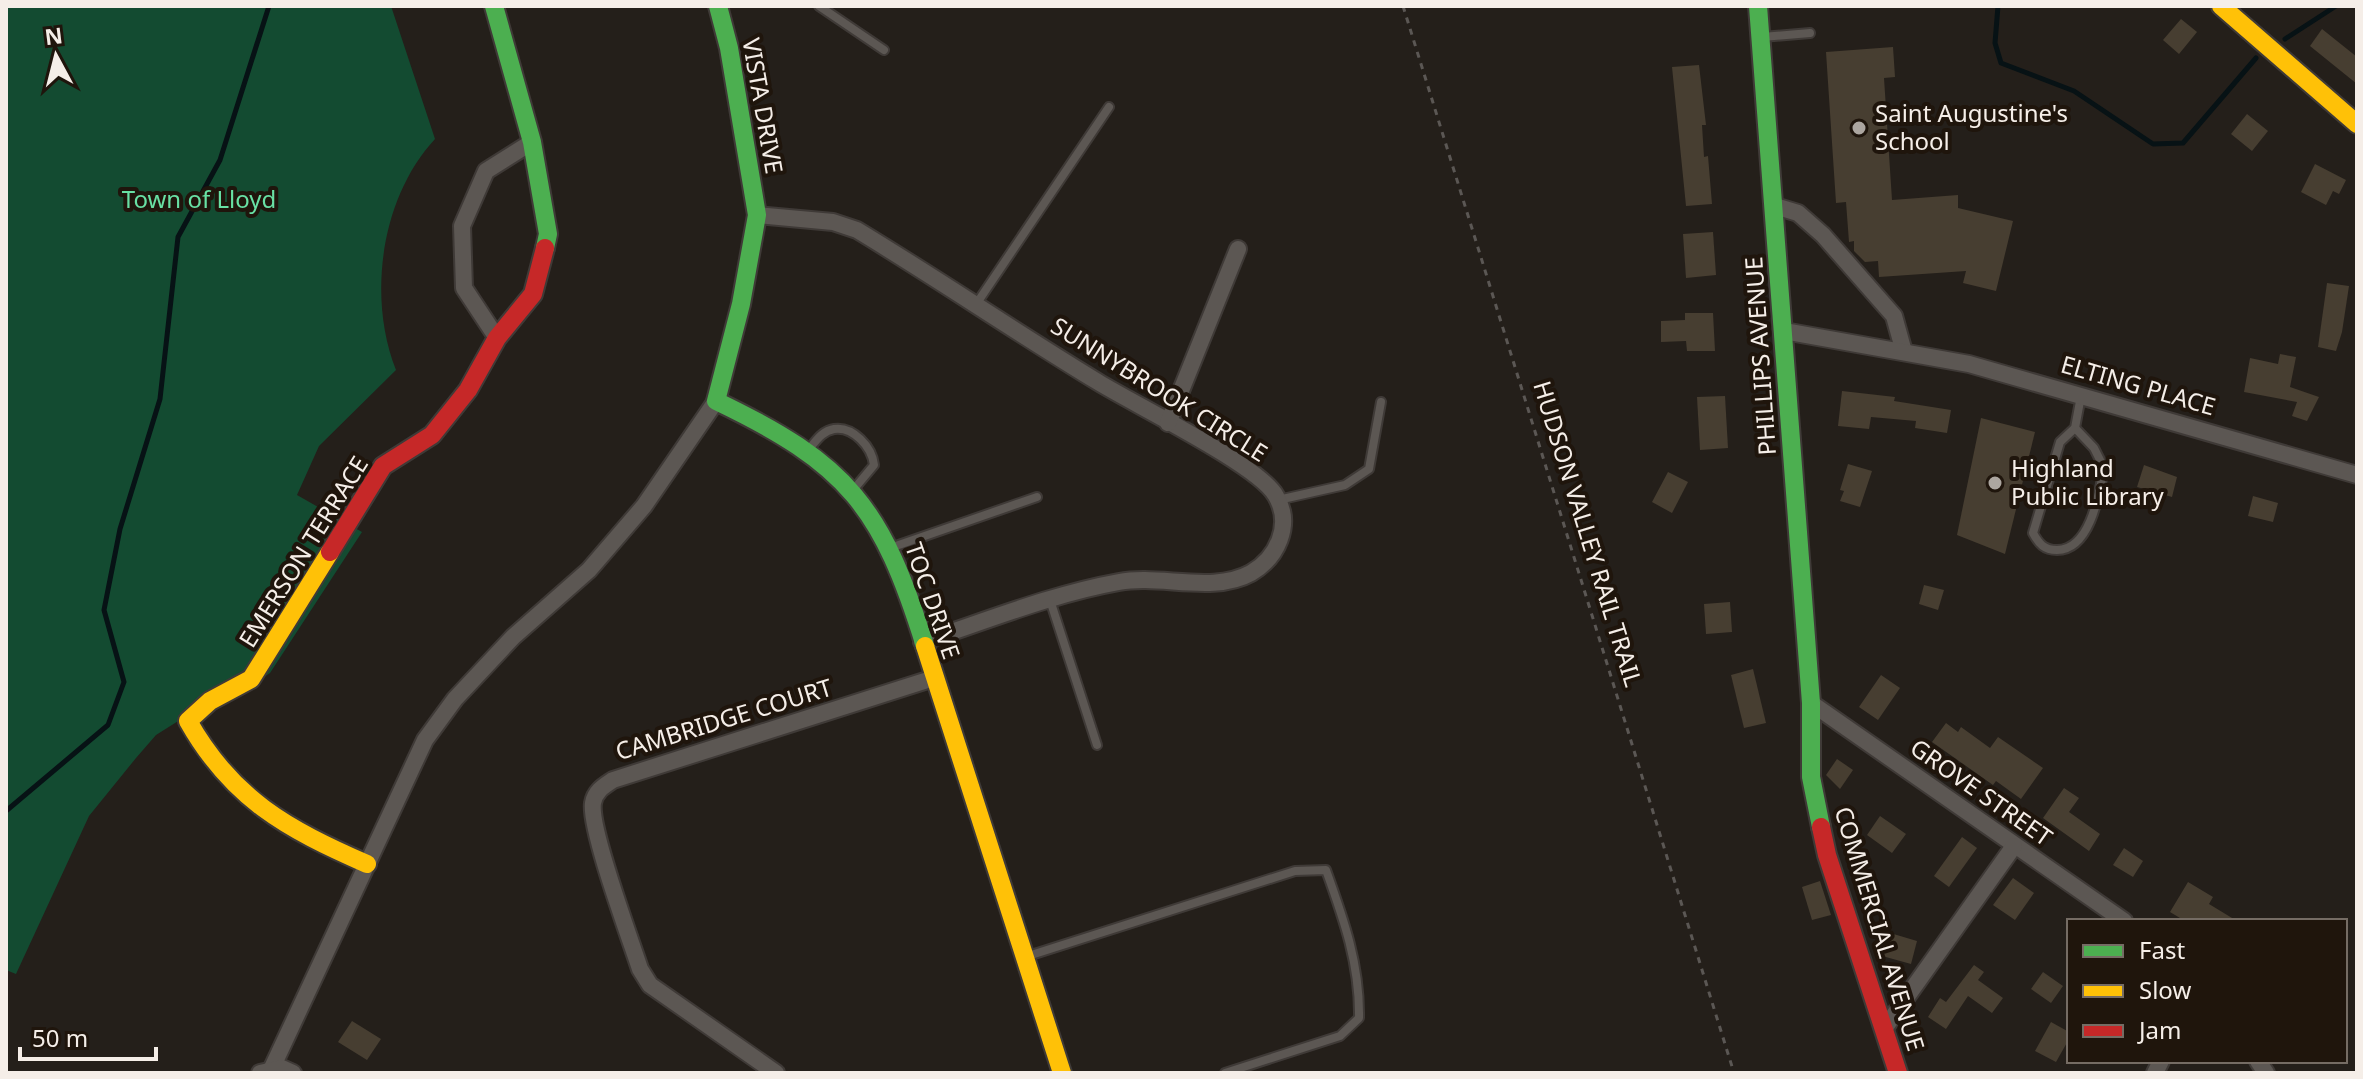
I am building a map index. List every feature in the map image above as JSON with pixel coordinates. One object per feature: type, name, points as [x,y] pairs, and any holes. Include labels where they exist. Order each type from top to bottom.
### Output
[{"type":"street","name":"EMERSON TERRACE","points":[[367,864],[312,841],[246,800],[203,751],[188,721],[210,701],[251,679],[383,466],[432,435],[468,390],[497,338],[533,294],[548,234],[532,142],[494,6]]},
{"type":"street","name":"PHILLIPS AVENUE","points":[[1758,6],[1811,703]]},
{"type":"street","points":[[2221,6],[2357,124]]},
{"type":"street","name":"VISTA DRIVE","points":[[720,7],[757,215]]},
{"type":"street","points":[[497,338],[464,288],[462,226],[486,171],[532,142]]},
{"type":"street","points":[[1775,206],[1798,213],[1823,235],[1894,316],[1904,352]]},
{"type":"street","points":[[277,1070],[425,740],[455,699],[513,637],[589,570],[644,506],[716,401],[741,304],[757,215]]},
{"type":"street","name":"SUNNYBROOK CIRCLE","points":[[757,215],[833,222],[857,230],[1168,423],[1248,468],[1278,500]]},
{"type":"street","points":[[1168,423],[1238,249]]},
{"type":"street","name":"ELTING PLACE","points":[[1784,331],[1969,364],[2357,475]]},
{"type":"street","name":"TOC DRIVE","points":[[716,401],[751,417],[806,453],[854,490],[877,521],[922,642],[1062,1073]]},
{"type":"street","points":[[922,642],[1050,600],[1124,581],[1220,581],[1249,575],[1270,561],[1281,539],[1278,500]]},
{"type":"street","name":"CAMBRIDGE COURT","points":[[776,1073],[650,985],[640,969],[597,830],[593,803],[599,790],[613,780],[934,678]]},
{"type":"street","name":"GROVE STREET","points":[[1811,703],[2121,919]]},
{"type":"street","name":"COMMERCIAL AVENUE","points":[[1811,703],[1812,789],[1827,855],[1898,1073]]},
{"type":"street","points":[[1884,1029],[2014,846]]},
{"type":"lane","points":[[819,6],[884,50]]},
{"type":"lane","points":[[1761,37],[1810,33]]},
{"type":"lane","points":[[977,303],[1109,107]]},
{"type":"lane","points":[[2075,428],[2094,448],[2104,468],[2083,537],[2072,549],[2053,550],[2040,546],[2033,533],[2060,442],[2075,428],[2081,395]]},
{"type":"lane","points":[[1278,500],[1345,485],[1369,469],[1381,402]]},
{"type":"lane","points":[[806,453],[823,434],[832,429],[851,432],[866,445],[874,465],[854,490]]},
{"type":"lane","points":[[889,548],[1037,497]]},
{"type":"lane","points":[[1050,600],[1097,745]]},
{"type":"lane","points":[[1024,958],[1295,871],[1326,870],[1352,945],[1360,987],[1359,1018],[1340,1036],[1225,1073]]},
{"type":"path","name":"HUDSON VALLEY RAIL TRAIL","points":[[1403,6],[1734,1073]]},
{"type":"green space","name":"Town of Lloyd","points":[[6,6],[391,6],[435,139],[402,189],[384,249],[382,311],[396,370],[319,446],[297,495],[362,532],[270,673],[156,735],[89,816],[16,974],[6,970]]},
{"type":"building","points":[[2181,19],[2197,32],[2179,54],[2163,40]]},
{"type":"building","points":[[2322,29],[2357,57],[2357,84],[2310,46]]},
{"type":"building","name":"Saint Augustine's School","points":[[1893,47],[1895,77],[1884,78],[1892,200],[1958,195],[1958,208],[2013,221],[1996,291],[1963,283],[1966,271],[1879,277],[1878,261],[1865,262],[1854,251],[1854,241],[1849,242],[1846,202],[1836,203],[1826,52]]},
{"type":"building","points":[[1699,65],[1706,125],[1702,125],[1704,157],[1708,156],[1712,204],[1686,206],[1672,67]]},
{"type":"building","points":[[2247,114],[2268,131],[2252,151],[2231,134]]},
{"type":"building","points":[[2315,164],[2346,180],[2339,194],[2333,191],[2326,205],[2301,192]]},
{"type":"building","points":[[1713,232],[1716,275],[1686,278],[1683,234]]},
{"type":"building","points":[[2327,283],[2349,286],[2336,351],[2318,347]]},
{"type":"building","points":[[1685,313],[1713,313],[1715,351],[1687,351],[1686,341],[1661,342],[1661,321],[1685,320]]},
{"type":"building","points":[[2280,354],[2296,357],[2290,387],[2319,397],[2307,421],[2292,416],[2297,402],[2244,392],[2250,358],[2278,364]]},
{"type":"building","points":[[1842,391],[1895,397],[1894,401],[1951,410],[1947,433],[1915,428],[1916,421],[1871,417],[1869,429],[1838,426]]},
{"type":"building","points":[[1725,396],[1728,448],[1700,450],[1697,397]]},
{"type":"building","name":"Highland Public Library","points":[[1981,418],[2035,432],[2005,554],[1957,535]]},
{"type":"building","points":[[1848,464],[1872,471],[1860,507],[1840,501]]},
{"type":"building","points":[[2144,465],[2177,477],[2172,497],[2137,487]]},
{"type":"building","points":[[1668,472],[1688,482],[1672,513],[1652,502]]},
{"type":"building","points":[[2253,496],[2278,503],[2273,522],[2248,516]]},
{"type":"building","points":[[1924,585],[1944,590],[1938,610],[1919,604]]},
{"type":"building","points":[[1730,602],[1732,632],[1706,634],[1704,604]]},
{"type":"building","points":[[1753,669],[1766,723],[1744,728],[1731,675]]},
{"type":"building","points":[[1881,675],[1900,688],[1878,720],[1859,707]]},
{"type":"building","points":[[1946,723],[1958,732],[1961,727],[1990,748],[1998,737],[2043,768],[2021,799],[1996,781],[1993,785],[1932,742]]},
{"type":"building","points":[[1837,759],[1853,770],[1840,789],[1826,775]]},
{"type":"building","points":[[2064,788],[2079,798],[2069,812],[2100,834],[2089,851],[2043,818]]},
{"type":"building","points":[[1880,816],[1906,834],[1892,853],[1867,835]]},
{"type":"building","points":[[1962,837],[1977,848],[1949,887],[1934,876]]},
{"type":"building","points":[[2124,848],[2143,861],[2133,877],[2113,865]]},
{"type":"building","points":[[2013,878],[2034,893],[2015,920],[1993,905]]},
{"type":"building","points":[[1820,881],[1831,915],[1812,920],[1802,887]]},
{"type":"building","points":[[2188,882],[2213,897],[2209,904],[2234,919],[2182,919],[2170,912]]},
{"type":"building","points":[[1880,930],[1917,941],[1911,964],[1875,954]]},
{"type":"building","points":[[1974,965],[1984,972],[1978,980],[2003,998],[1992,1013],[1968,996],[1946,1029],[1928,1017],[1940,998],[1946,1002]]},
{"type":"building","points":[[2043,972],[2063,986],[2051,1003],[2031,989]]},
{"type":"building","points":[[352,1021],[381,1039],[367,1060],[338,1042]]},
{"type":"building","points":[[2051,1022],[2067,1031],[2067,1043],[2056,1062],[2035,1051]]},
{"type":"waterway","points":[[6,811],[108,725],[124,682],[104,610],[120,529],[160,399],[178,237],[220,160],[269,6]]},
{"type":"waterway","points":[[1998,6],[1995,43],[2001,63],[2074,91],[2153,144],[2183,143],[2256,58]]},
{"type":"waterway","points":[[2285,39],[2336,6]]},
{"type":"traffic: fast","points":[[494,6],[532,142],[548,234],[545,248]]},
{"type":"traffic: fast","points":[[718,6],[729,48],[757,215],[741,304],[716,401],[798,446],[854,495],[875,524],[893,558],[925,646]]},
{"type":"traffic: fast","points":[[1758,6],[1811,703],[1811,777],[1821,827]]},
{"type":"traffic: slow","points":[[2221,6],[2357,124]]},
{"type":"traffic: slow","points":[[330,552],[251,679],[210,701],[188,721],[223,771],[264,809],[311,838],[367,864]]},
{"type":"traffic: slow","points":[[925,646],[1062,1073]]},
{"type":"traffic: jam","points":[[330,552],[383,466],[432,435],[468,390],[497,338],[533,294],[545,248]]},
{"type":"traffic: jam","points":[[1821,827],[1827,855],[1898,1073]]},
{"type":"place","name":"Saint Augustine's School","points":[[1859,128]]},
{"type":"place","name":"Highland Public Library","points":[[1995,483]]}]
